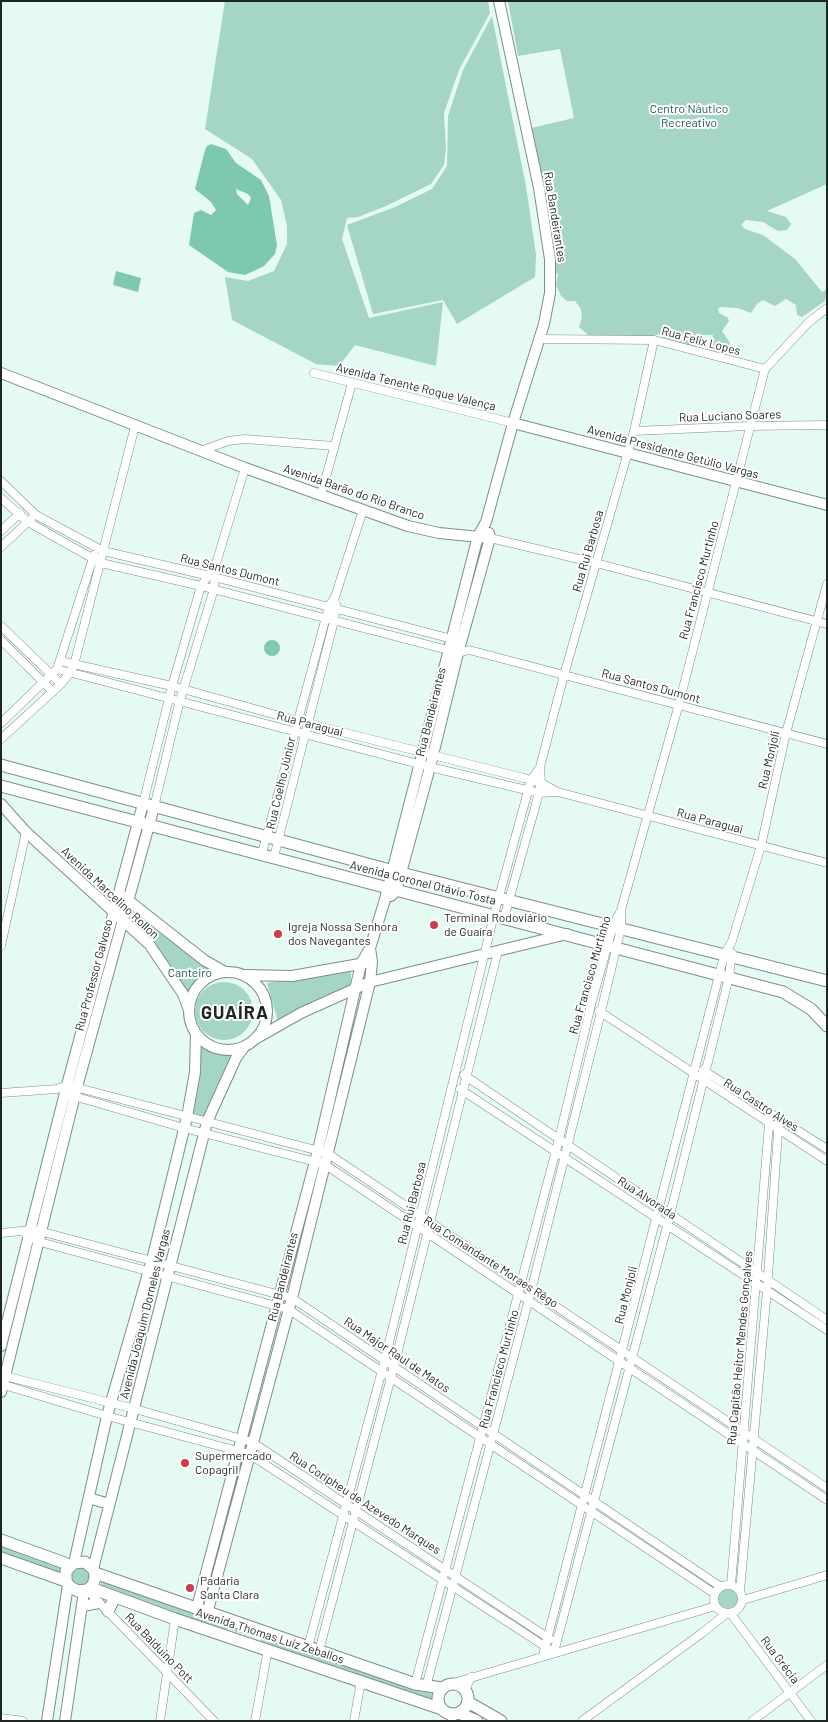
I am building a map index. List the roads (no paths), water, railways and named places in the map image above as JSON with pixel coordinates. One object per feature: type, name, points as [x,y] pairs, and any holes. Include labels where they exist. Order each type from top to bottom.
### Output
[{"type":"main road","name":"Avenida Coronel Otávio Tosta","points":[[1,765],[396,872],[827,981]]},
{"type":"main road","points":[[38,796],[41,776]]},
{"type":"main road","name":"Avenida Coronel Otávio Tosta","points":[[1,786],[262,853],[391,890],[499,916],[783,992],[796,998],[821,1018],[827,1026]]},
{"type":"main road","points":[[210,840],[213,822]]},
{"type":"main road","points":[[343,876],[349,858]]},
{"type":"main road","name":"Avenida Thomas Luiz Zeballos","points":[[1,1540],[72,1564],[85,1562],[94,1571],[421,1686],[446,1686]]},
{"type":"main road","name":"Avenida Thomas Luiz Zeballos","points":[[1,1558],[67,1583],[76,1591],[87,1590],[115,1597],[442,1709]]},
{"type":"main road","name":"Avenida Joaquim Dorneles Vargas","points":[[67,1583],[66,1574],[72,1564]]},
{"type":"main road","name":"Avenida Joaquim Dorneles Vargas","points":[[87,1590],[95,1580],[94,1571]]},
{"type":"main road","points":[[103,1607],[115,1597]]},
{"type":"main road","points":[[234,1638],[250,1638],[256,1629]]},
{"type":"main road","points":[[477,1721],[455,1716],[442,1709],[438,1702],[438,1694],[446,1686],[459,1684],[465,1690],[468,1702],[501,1721]]},
{"type":"main road","points":[[455,1716],[468,1702]]},
{"type":"street","name":"Rua Bandeirantes","points":[[461,644],[478,536],[486,522],[513,423],[541,339],[550,293],[550,259],[539,188],[499,1]]},
{"type":"street","name":"Rua Francisco Murtinho","points":[[421,1686],[434,1616],[479,1437],[560,1140],[591,1006],[612,946],[679,704],[706,591],[737,482],[749,426],[765,369],[803,328],[827,308]]},
{"type":"street","name":"Rua Felix Lopes","points":[[541,339],[654,340],[765,369]]},
{"type":"street","name":"Rua Rui Barbosa","points":[[308,1647],[385,1359],[486,955],[504,899],[525,845],[541,783],[540,767],[564,675],[634,431],[654,340]]},
{"type":"street","name":"Avenida Barão do Rio Branco","points":[[1,373],[135,426],[203,450],[245,468],[408,526],[439,533],[490,538],[706,591],[827,624]]},
{"type":"street","name":"Avenida Tenente Roque Valença","points":[[314,373],[513,423]]},
{"type":"street","points":[[321,495],[352,383]]},
{"type":"street","name":"Avenida Presidente Getúlio Vargas","points":[[513,423],[827,505]]},
{"type":"street","name":"Rua Luciano Soares","points":[[634,431],[827,425]]},
{"type":"street","points":[[1,723],[54,672],[60,660],[92,559],[100,550],[104,541],[135,426]]},
{"type":"street","points":[[203,450],[228,441],[245,439],[334,446]]},
{"type":"street","name":"Rua Professor Galvoso","points":[[1,1346],[33,1235],[52,1193],[56,1155],[68,1090],[99,985],[122,920],[172,686],[201,586],[211,576],[215,567],[245,468]]},
{"type":"street","name":"Rua Santos Dumont","points":[[1,481],[36,515],[100,550],[211,576],[332,608],[564,675],[827,744]]},
{"type":"street","name":"Rua Santos Dumont","points":[[1,498],[28,522],[100,563],[214,589],[453,652],[461,644]]},
{"type":"street","points":[[1,531],[27,507]]},
{"type":"street","name":"Rua Coelho Júnior","points":[[262,853],[325,619],[332,608],[363,510]]},
{"type":"street","points":[[1,547],[36,515]]},
{"type":"street","name":"Rua Bandeirantes","points":[[412,815],[423,753],[440,706],[453,652],[461,644],[490,538],[486,522]]},
{"type":"street","points":[[1,739],[70,674],[74,665],[100,563],[100,550]]},
{"type":"street","name":"Rua Professor Galvoso","points":[[148,805],[214,589],[211,576]]},
{"type":"street","name":"Rua Monjoli","points":[[555,1648],[670,1215],[705,1072],[728,957],[761,846],[786,733],[827,584]]},
{"type":"street","name":"Rua Coelho Júnior","points":[[274,857],[334,621],[332,608]]},
{"type":"street","points":[[1,626],[54,672],[61,684]]},
{"type":"street","points":[[1,640],[53,692]]},
{"type":"street","name":"Rua Paraguai","points":[[60,660],[125,677],[172,686],[298,721],[531,780],[558,792],[827,863]]},
{"type":"street","name":"Rua Paraguai","points":[[54,672],[70,674],[180,700],[430,767],[539,793],[558,792]]},
{"type":"street","points":[[124,687],[125,677]]},
{"type":"street","name":"Rua Bandeirantes","points":[[322,1152],[344,1038],[361,964],[370,948],[384,903],[391,890],[412,815],[434,756],[440,706]]},
{"type":"street","points":[[12,712],[20,722]]},
{"type":"street","points":[[361,749],[364,738]]},
{"type":"street","name":"Rua Rui Barbosa","points":[[504,899],[515,842],[531,780],[540,767]]},
{"type":"street","points":[[482,779],[484,768]]},
{"type":"street","name":"Avenida Marcelino Rollon","points":[[1,804],[26,832],[149,944],[183,994],[189,1010]]},
{"type":"street","name":"Rua Professor Galvoso","points":[[99,985],[112,912],[144,823]]},
{"type":"street","points":[[1,945],[26,832]]},
{"type":"street","points":[[515,842],[525,845]]},
{"type":"street","name":"Avenida Marcelino Rollon","points":[[118,892],[204,960],[225,972]]},
{"type":"street","points":[[372,962],[292,976],[242,975],[225,972],[211,976],[200,984],[192,996],[189,1010],[190,1023],[196,1034],[210,1046],[227,1051],[244,1047],[257,1038],[356,987],[370,982],[567,934]]},
{"type":"street","name":"Rua Francisco Murtinho","points":[[421,1686],[444,1620],[529,1299],[601,1012],[612,946]]},
{"type":"street","name":"Rua Bandeirantes","points":[[202,1609],[204,1580],[228,1512],[268,1366],[292,1298],[301,1236],[319,1162],[355,1041],[370,982],[372,962],[370,948]]},
{"type":"street","name":"Rua Rui Barbosa","points":[[319,1651],[392,1376],[426,1232],[498,951]]},
{"type":"street","points":[[242,975],[255,983],[264,995],[267,1010],[265,1025],[257,1038]]},
{"type":"street","name":"Rua Monjoli","points":[[544,1651],[640,1286],[694,1071],[725,976]]},
{"type":"street","name":"Rua Castro Alves","points":[[591,1006],[694,1071],[703,1080],[827,1161]]},
{"type":"street","points":[[472,1012],[482,1015]]},
{"type":"street","name":"Avenida Joaquim Dorneles Vargas","points":[[72,1564],[107,1416],[151,1265],[187,1117],[195,1072],[196,1034]]},
{"type":"street","points":[[344,1038],[355,1041]]},
{"type":"street","points":[[582,1044],[592,1047]]},
{"type":"street","name":"Avenida Joaquim Dorneles Vargas","points":[[94,1571],[109,1504],[132,1423],[207,1122],[236,1058],[244,1047]]},
{"type":"street","name":"Rua Alvorada","points":[[458,1071],[827,1320]]},
{"type":"street","name":"Rua Castro Alves","points":[[694,1071],[705,1072],[827,1149]]},
{"type":"street","name":"Rua Alvorada","points":[[454,1086],[463,1090],[827,1330]]},
{"type":"street","name":"Rua Comandante Moraes Rêgo","points":[[1,1093],[68,1090],[187,1117],[322,1152],[827,1488]]},
{"type":"street","name":"Rua Comandante Moraes Rêgo","points":[[68,1090],[204,1134],[319,1162],[529,1299],[827,1500]]},
{"type":"street","points":[[736,1101],[740,1093]]},
{"type":"street","name":"Rua Capitão Heitor Mendes Gonçalves","points":[[731,1585],[770,1112]]},
{"type":"street","name":"Rua Capitão Heitor Mendes Gonçalves","points":[[740,1591],[767,1290],[779,1118]]},
{"type":"street","points":[[677,1139],[688,1142]]},
{"type":"street","points":[[437,1151],[446,1154]]},
{"type":"street","name":"Rua Professor Galvoso","points":[[2,1383],[22,1312],[41,1190],[56,1155]]},
{"type":"street","points":[[369,1194],[374,1186]]},
{"type":"street","points":[[41,1190],[52,1193]]},
{"type":"street","points":[[763,1202],[773,1203]]},
{"type":"street","points":[[539,1219],[548,1222]]},
{"type":"street","name":"Rua Major Raul de Matos","points":[[1,1233],[33,1235],[170,1270],[228,1281],[292,1298],[721,1587]]},
{"type":"street","name":"Rua Bandeirantes","points":[[268,1366],[280,1295],[301,1236]]},
{"type":"street","points":[[709,1252],[713,1244]]},
{"type":"street","points":[[471,1262],[475,1253]]},
{"type":"street","name":"Rua Major Raul de Matos","points":[[170,1270],[225,1291],[288,1309],[392,1376],[526,1469],[715,1594]]},
{"type":"street","points":[[225,1291],[228,1281]]},
{"type":"street","points":[[640,1286],[650,1289]]},
{"type":"street","points":[[401,1295],[411,1298]]},
{"type":"street","points":[[799,1312],[803,1304]]},
{"type":"street","points":[[11,1309],[22,1312]]},
{"type":"street","points":[[562,1322],[566,1314]]},
{"type":"street","points":[[631,1320],[641,1323]]},
{"type":"street","points":[[334,1339],[340,1330]]},
{"type":"street","points":[[502,1356],[513,1360]]},
{"type":"street","name":"Rua Coripheu de Azevedo Marques","points":[[2,1383],[111,1403],[248,1440],[456,1575],[548,1638],[555,1648],[544,1651],[521,1633],[245,1452],[107,1416],[2,1383]]},
{"type":"street","points":[[682,1403],[687,1395]]},
{"type":"street","points":[[490,1398],[502,1401]]},
{"type":"street","points":[[446,1414],[452,1406]]},
{"type":"street","points":[[606,1414],[616,1417]]},
{"type":"street","points":[[364,1438],[374,1442]]},
{"type":"street","points":[[597,1448],[607,1451]]},
{"type":"street","points":[[775,1466],[780,1457]]},
{"type":"street","points":[[526,1469],[531,1459]]},
{"type":"street","points":[[282,1476],[288,1466]]},
{"type":"street","points":[[740,1478],[750,1480]]},
{"type":"street","points":[[89,1498],[109,1504]]},
{"type":"street","name":"Rua Bandeirantes","points":[[202,1609],[215,1583],[228,1512]]},
{"type":"street","points":[[460,1514],[471,1517]]},
{"type":"street","points":[[623,1533],[628,1524]]},
{"type":"street","points":[[576,1528],[586,1531]]},
{"type":"street","points":[[657,1556],[662,1547]]},
{"type":"street","points":[[408,1558],[414,1548]]},
{"type":"street","points":[[734,1556],[743,1557]]},
{"type":"street","points":[[692,1578],[697,1570]]},
{"type":"street","points":[[564,1574],[574,1577]]},
{"type":"street","points":[[743,1600],[827,1575]]},
{"type":"street","points":[[204,1580],[215,1583]]},
{"type":"street","points":[[325,1581],[336,1585]]},
{"type":"street","name":"Avenida Joaquim Dorneles Vargas","points":[[46,1721],[67,1583]]},
{"type":"street","points":[[582,1721],[728,1614],[739,1609],[743,1600],[740,1591],[731,1585],[721,1587],[715,1594],[716,1606]]},
{"type":"street","name":"Avenida Joaquim Dorneles Vargas","points":[[65,1721],[82,1606],[87,1590]]},
{"type":"street","name":"Rua Balduino Pott","points":[[87,1590],[214,1721]]},
{"type":"street","points":[[483,1608],[489,1598]]},
{"type":"street","points":[[82,1606],[103,1607]]},
{"type":"street","points":[[555,1648],[716,1606],[728,1614]]},
{"type":"street","name":"Rua Grécia","points":[[728,1614],[811,1721]]},
{"type":"street","points":[[434,1616],[444,1620]]},
{"type":"street","points":[[160,1721],[175,1619]]},
{"type":"street","points":[[521,1633],[527,1624]]},
{"type":"street","points":[[255,1721],[268,1649]]},
{"type":"street","name":"Avenida Thomas Luiz Zeballos","points":[[446,1686],[544,1651]]},
{"type":"street","points":[[752,1721],[827,1665]]},
{"type":"street","points":[[465,1690],[471,1677]]},
{"type":"street","points":[[354,1721],[362,1681]]},
{"type":"street","points":[[1,1718],[23,1721]]},
{"type":"place","name":"Terminal Rodoviário de Guaíra","points":[[434,925]]},
{"type":"place","name":"Igreja Nossa Senhora dos Navegantes","points":[[278,934]]},
{"type":"place","name":"Supermercado Copagril","points":[[185,1463]]},
{"type":"place","name":"Padaria Santa Clara","points":[[190,1588]]},
{"type":"district","name":"GUAÍRA","points":[[235,1013]]},
{"type":"park label","name":"Centro Náutico Recreativo","points":[[689,116]]},
{"type":"park label","name":"Canteiro","points":[[190,973]]}]
